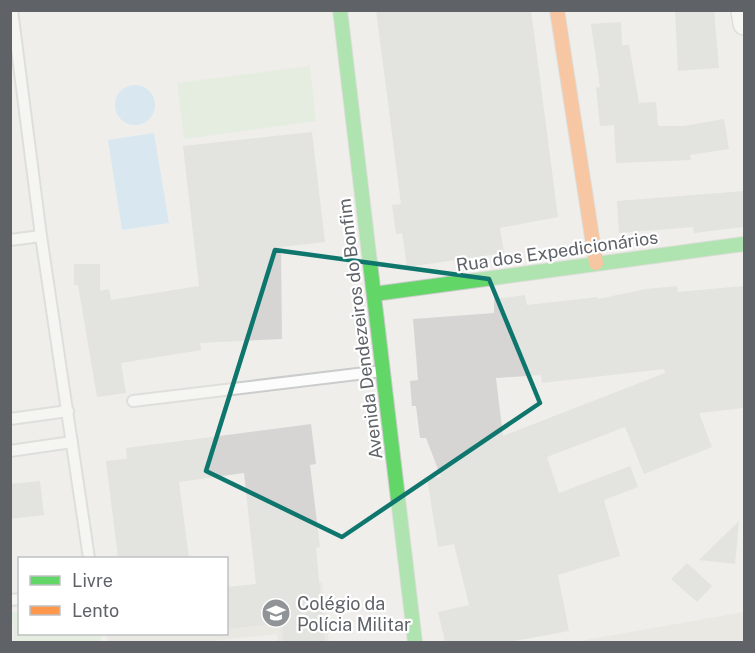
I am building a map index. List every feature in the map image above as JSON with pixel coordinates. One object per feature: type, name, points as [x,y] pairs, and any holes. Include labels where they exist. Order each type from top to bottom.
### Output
[{"type":"main road","name":"Avenida Dendezeiros do Bonfim","points":[[340,10],[415,642]]},
{"type":"main road","points":[[557,10],[596,263]]},
{"type":"main road","name":"Rua dos Expedicionários","points":[[374,294],[744,244]]},
{"type":"street","points":[[742,10],[744,24]]},
{"type":"lane","points":[[12,10],[41,236],[89,557]]},
{"type":"lane","points":[[10,240],[41,236]]},
{"type":"lane","points":[[132,401],[383,371]]},
{"type":"lane","points":[[10,419],[68,411]]},
{"type":"lane","points":[[10,451],[72,442]]},
{"type":"highlighted area","points":[[275,250],[489,279],[540,403],[342,537],[206,471]]},
{"type":"shaded area","name":"Colégio da Polícia Militar","points":[[322,582],[329,642],[278,642],[277,634],[201,642],[108,642],[107,635],[228,635],[228,593]]},
{"type":"shaded area","points":[[744,612],[744,642],[574,642]]},
{"type":"green space","points":[[310,66],[316,121],[184,139],[177,83]]},
{"type":"green space","points":[[12,612],[18,612],[18,635],[101,635],[101,642],[14,642]]},
{"type":"water","points":[[135,85],[143,86],[149,91],[154,97],[154,113],[149,119],[143,124],[135,125],[127,124],[121,119],[116,113],[115,105],[116,97],[121,91],[127,86]]},
{"type":"water","points":[[154,133],[169,223],[122,230],[108,140]]},
{"type":"building","points":[[376,10],[531,10],[558,217],[500,228],[504,253],[407,267],[402,233],[396,234],[392,205],[401,204]]},
{"type":"building","points":[[675,10],[714,10],[719,68],[678,71]]},
{"type":"building","points":[[621,22],[622,45],[629,45],[639,103],[656,102],[658,126],[684,126],[724,119],[729,149],[690,155],[691,160],[616,163],[614,125],[600,126],[596,88],[600,87],[591,24]]},
{"type":"building","points":[[312,132],[325,242],[281,247],[282,339],[200,343],[201,350],[121,363],[126,393],[97,397],[78,285],[74,285],[74,264],[100,264],[100,291],[109,289],[111,300],[199,286],[183,146]]},
{"type":"building","points":[[744,191],[744,227],[694,233],[693,227],[619,233],[617,201]]},
{"type":"building","points":[[677,286],[678,292],[744,286],[744,408],[699,413],[712,447],[644,474],[625,427],[547,457],[559,493],[630,466],[638,487],[604,500],[620,556],[558,575],[569,631],[509,642],[445,642],[438,612],[469,605],[454,544],[438,547],[427,478],[441,477],[426,438],[420,438],[416,406],[412,406],[410,381],[418,380],[413,319],[494,313],[494,299],[525,295],[527,305],[598,297],[598,299],[646,289]],"holes":[[[664,369],[665,373],[503,436],[496,378],[541,375],[542,383]]]},
{"type":"building","points":[[311,424],[316,464],[310,465],[320,547],[316,548],[325,642],[283,642],[282,623],[228,629],[228,587],[256,584],[244,473],[179,482],[189,557],[118,557],[106,461],[127,459],[126,448]]},
{"type":"building","points":[[40,481],[44,515],[10,519],[10,484]]},
{"type":"building","points":[[739,521],[735,564],[699,560]]},
{"type":"building","points":[[687,563],[712,586],[697,602],[671,579]]},
{"type":"traffic: fast","points":[[340,10],[415,642]]},
{"type":"traffic: fast","points":[[374,294],[744,244]]},
{"type":"traffic: slow","points":[[557,10],[596,263]]},
{"type":"place","name":"Colégio da Polícia Militar","points":[[276,613]]}]
